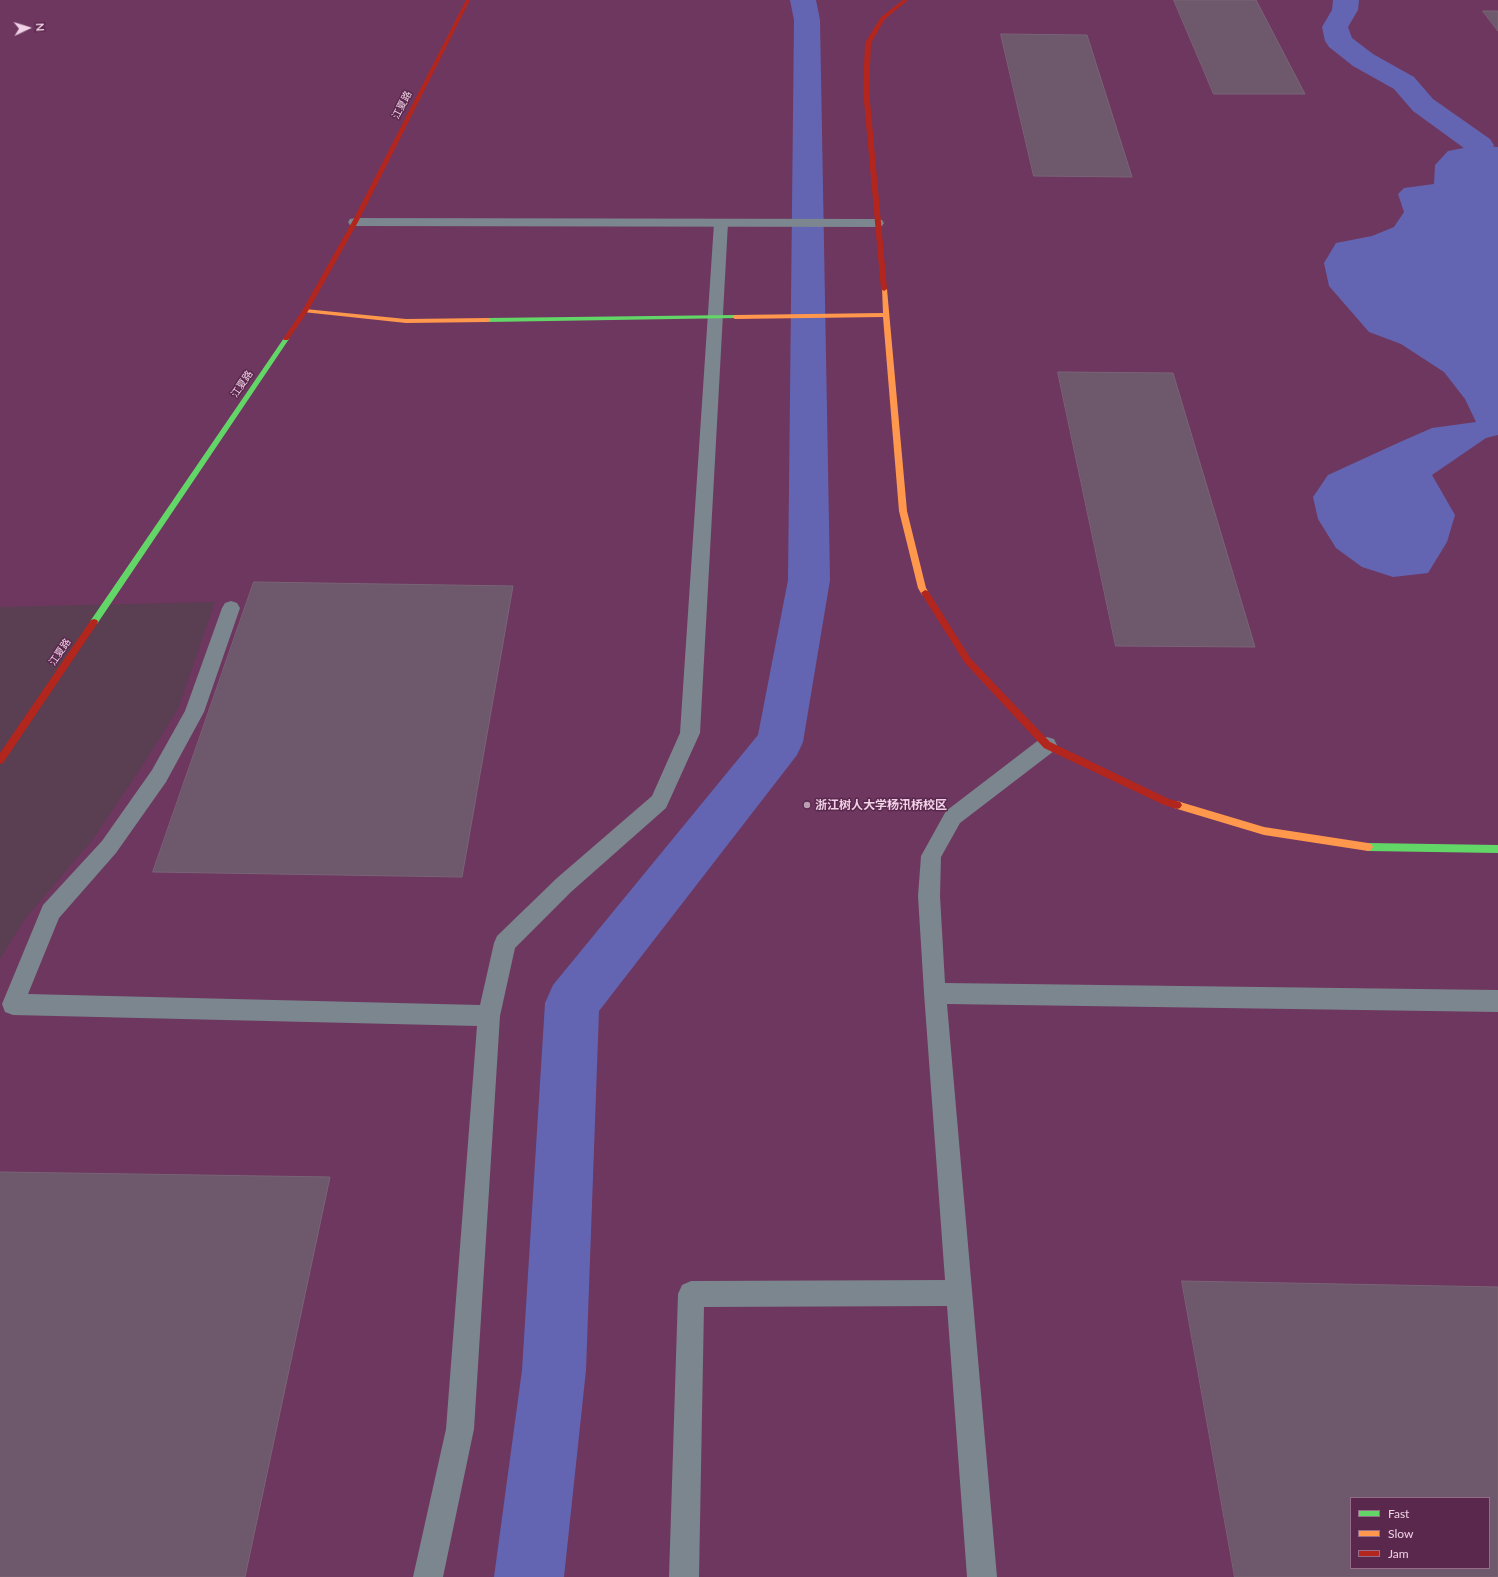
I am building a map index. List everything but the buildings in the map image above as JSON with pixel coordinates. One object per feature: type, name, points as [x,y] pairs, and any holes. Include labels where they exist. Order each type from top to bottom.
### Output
[{"type":"street","name":"江夏路","points":[[0,760],[304,311],[355,222],[468,0]]},
{"type":"street","points":[[906,0],[883,18],[868,43],[866,90],[884,315],[902,511],[922,588],[968,661],[1047,745],[1167,802],[1264,831],[1362,847],[1498,849]]},
{"type":"street","points":[[355,222],[877,223]]},
{"type":"street","points":[[304,311],[406,321],[884,315]]},
{"type":"lane","points":[[428,1577],[460,1429],[490,1016],[505,943],[564,886],[659,802],[690,734],[721,222]]},
{"type":"lane","points":[[231,608],[194,712],[159,776],[109,847],[51,912],[13,1004],[490,1016]]},
{"type":"lane","points":[[982,1577],[935,993],[929,896],[931,856],[953,817],[1047,745]]},
{"type":"lane","points":[[935,993],[1498,1001]]},
{"type":"lane","points":[[684,1577],[691,1294],[959,1293]]},
{"type":"shaded area","name":"浙江树人大学杨汛桥校区","points":[[0,0],[1498,0],[1498,1577],[0,1577],[0,959],[25,919],[93,839],[139,771],[178,709],[215,602],[0,607]]},
{"type":"shaded area","points":[[1479,145],[1498,147],[1498,435],[1486,438],[1432,475],[1455,515],[1447,542],[1428,573],[1393,577],[1362,567],[1336,548],[1318,519],[1313,497],[1328,475],[1432,428],[1476,422],[1465,399],[1444,372],[1401,344],[1369,332],[1329,286],[1324,263],[1336,243],[1372,236],[1394,227],[1404,212],[1398,194],[1404,188],[1434,184],[1435,165],[1448,151]]},
{"type":"waterway","points":[[529,1577],[554,1370],[572,1003],[780,742],[809,580],[807,20],[803,0]]},
{"type":"waterway","points":[[1346,0],[1345,10],[1335,27],[1339,41],[1363,60],[1404,83],[1423,105],[1479,145]]},
{"type":"traffic: fast","points":[[488,320],[735,317]]},
{"type":"traffic: fast","points":[[94,622],[286,339]]},
{"type":"traffic: fast","points":[[1368,847],[1498,849]]},
{"type":"traffic: slow","points":[[884,289],[903,511],[922,588],[925,593]]},
{"type":"traffic: slow","points":[[305,311],[406,321],[488,320]]},
{"type":"traffic: slow","points":[[735,317],[884,315]]},
{"type":"traffic: slow","points":[[1177,805],[1264,831],[1368,847]]},
{"type":"traffic: jam","points":[[286,339],[305,311],[355,222],[468,0]]},
{"type":"traffic: jam","points":[[884,289],[866,90],[868,43],[883,18],[906,0]]},
{"type":"traffic: jam","points":[[925,593],[968,661],[1047,745],[1167,802],[1177,805]]},
{"type":"traffic: jam","points":[[0,760],[94,622]]},
{"type":"place","name":"浙江树人大学杨汛桥校区","points":[[807,805]]}]
